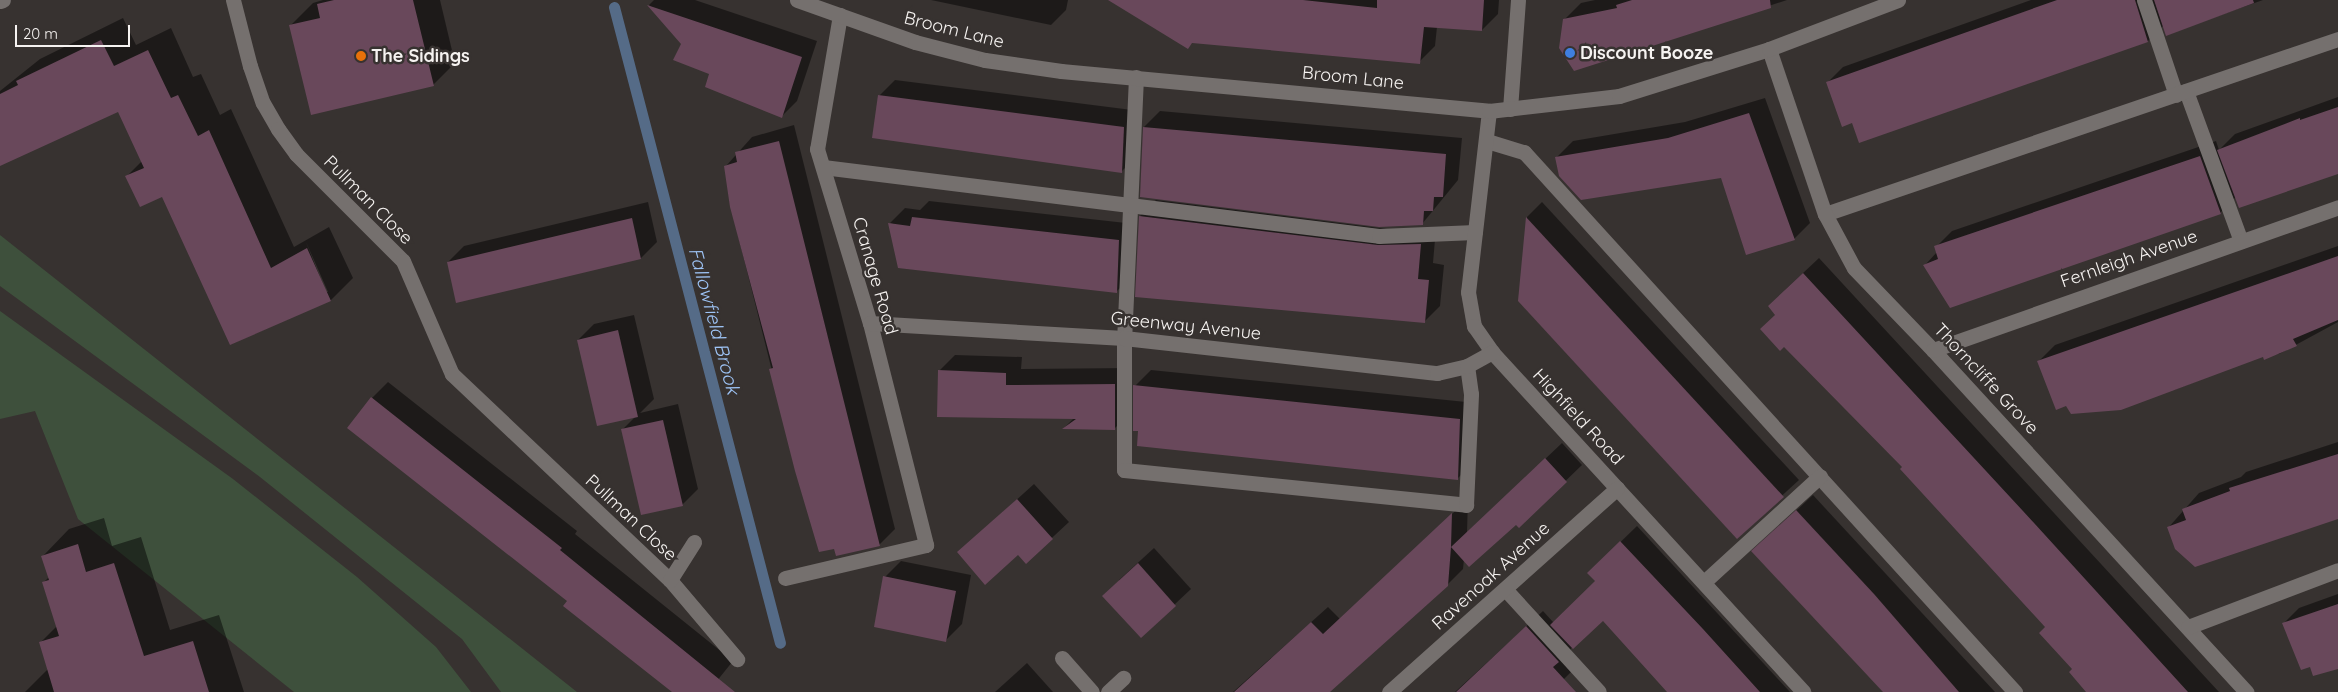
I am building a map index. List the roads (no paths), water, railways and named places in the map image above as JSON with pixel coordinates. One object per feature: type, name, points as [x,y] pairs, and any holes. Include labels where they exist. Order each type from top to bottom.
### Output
[{"type":"street","name":"Pullman Close","points":[[233,0],[250,66],[263,103],[278,129],[296,154],[403,260],[452,374],[670,580],[737,659]]},
{"type":"street","name":"Broom Lane","points":[[797,0],[915,42],[985,60],[1061,71],[1490,111],[1619,96],[1769,50],[1867,6],[1898,0]]},
{"type":"street","points":[[1510,109],[1518,0]]},
{"type":"street","points":[[2144,0],[2241,241]]},
{"type":"street","name":"Cranage Road","points":[[785,578],[926,546],[870,323],[817,149],[840,15]]},
{"type":"street","points":[[1826,214],[2338,38]]},
{"type":"street","name":"Thorncliffe Grove","points":[[1769,50],[1826,214],[1854,268],[1933,350],[2188,626],[2246,692]]},
{"type":"street","points":[[1136,77],[1128,205],[1124,338],[1124,470],[1466,505],[1471,394],[1466,366]]},
{"type":"street","name":"Highfield Road","points":[[1490,111],[1468,292],[1474,326],[1492,352],[1804,692]]},
{"type":"street","points":[[1487,141],[1524,152],[2015,692]]},
{"type":"street","points":[[823,167],[1379,236],[1475,232]]},
{"type":"street","name":"Fernleigh Avenue","points":[[1933,350],[2338,207]]},
{"type":"street","name":"Greenway Avenue","points":[[870,323],[1124,338],[1437,373],[1466,366],[1492,352]]},
{"type":"street","points":[[1704,582],[1820,476]]},
{"type":"street","name":"Ravenoak Avenue","points":[[1389,692],[1618,488]]},
{"type":"street","name":"Pullman Close","points":[[670,580],[694,542]]},
{"type":"street","points":[[2188,626],[2338,570]]},
{"type":"street","points":[[1505,589],[1599,692]]},
{"type":"street","points":[[1062,658],[1092,692]]},
{"type":"street","points":[[1108,692],[1122,678]]},
{"type":"waterway","name":"Fallowfield Brook","points":[[614,7],[780,643]]},
{"type":"place","name":"Discount Booze","points":[[1570,53]]},
{"type":"place","name":"The Sidings","points":[[361,56]]}]
